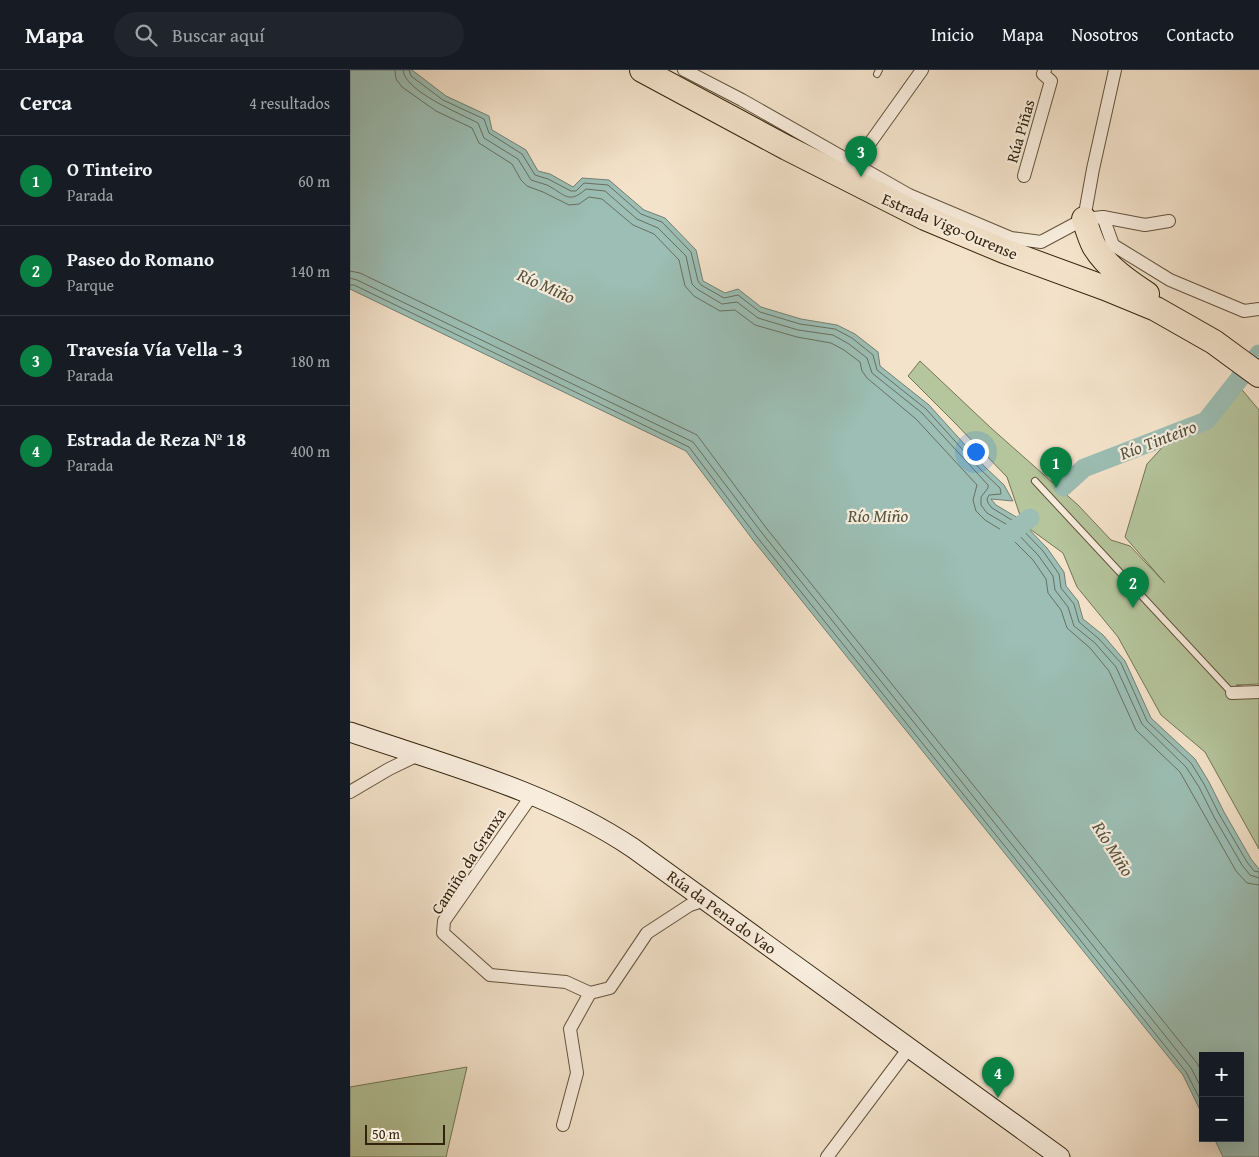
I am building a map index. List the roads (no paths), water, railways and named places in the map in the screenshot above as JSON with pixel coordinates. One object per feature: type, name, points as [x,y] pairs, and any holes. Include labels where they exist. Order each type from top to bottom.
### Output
[{"type":"highway","name":"Estrada Vigo-Ourense","points":[[642,70],[787,148],[925,218],[1004,251],[1105,288],[1215,339],[1259,375]]},
{"type":"highway","points":[[1093,218],[1094,245],[1123,278],[1215,339]]},
{"type":"main road","name":"Rúa da Pena do Vao","points":[[350,732],[532,795],[603,828],[1060,1157]]},
{"type":"street","points":[[684,70],[742,100],[909,195],[1011,238],[1041,242],[1093,218],[1145,226],[1170,221]]},
{"type":"street","points":[[855,164],[922,70]]},
{"type":"street","name":"Rúa Piñas","points":[[1024,176],[1052,81],[1043,74],[1045,70]]},
{"type":"street","points":[[1114,70],[1093,169],[1093,218],[1114,245],[1170,280],[1244,311],[1259,309]]},
{"type":"street","points":[[1232,694],[1259,692]]},
{"type":"street","points":[[350,792],[389,769],[418,755]]},
{"type":"street","name":"Camiño da Granxa","points":[[532,795],[444,921],[444,933],[490,975],[566,982],[590,993]]},
{"type":"street","points":[[564,1125],[577,1073],[570,1029],[590,993],[610,988],[646,933],[690,905],[705,900]]},
{"type":"street","points":[[827,1157],[909,1048]]},
{"type":"lane","points":[[1035,481],[1232,694]]},
{"type":"water","name":"Río Miño","points":[[350,70],[412,70],[446,96],[489,116],[492,130],[526,150],[538,171],[550,174],[573,187],[582,178],[609,180],[644,210],[665,218],[696,250],[703,281],[725,293],[738,289],[761,307],[801,319],[837,325],[855,334],[878,352],[880,366],[929,405],[985,467],[1004,485],[1013,501],[991,499],[996,505],[1018,518],[1047,548],[1064,572],[1066,586],[1078,601],[1083,619],[1103,635],[1125,661],[1151,718],[1195,759],[1251,859],[1259,869],[1259,1157],[1223,1157],[1216,1142],[1244,1142],[1244,1052],[1199,1052],[1199,1108],[1183,1075],[753,540],[686,451],[350,289]]},
{"type":"waterway","name":"Río Tinteiro","points":[[1063,487],[1084,468],[1206,421],[1259,354]]},
{"type":"waterway","name":"Río Tinteiro","points":[[1003,539],[1030,518]]},
{"type":"place","name":"Travesía Vía Vella - 3","points":[[861,177]]},
{"type":"place","name":"O Tinteiro","points":[[1056,488]]},
{"type":"place","name":"Paseo do Romano","points":[[1133,608]]},
{"type":"place","name":"Estrada de Reza Nº 18","points":[[998,1098]]}]
